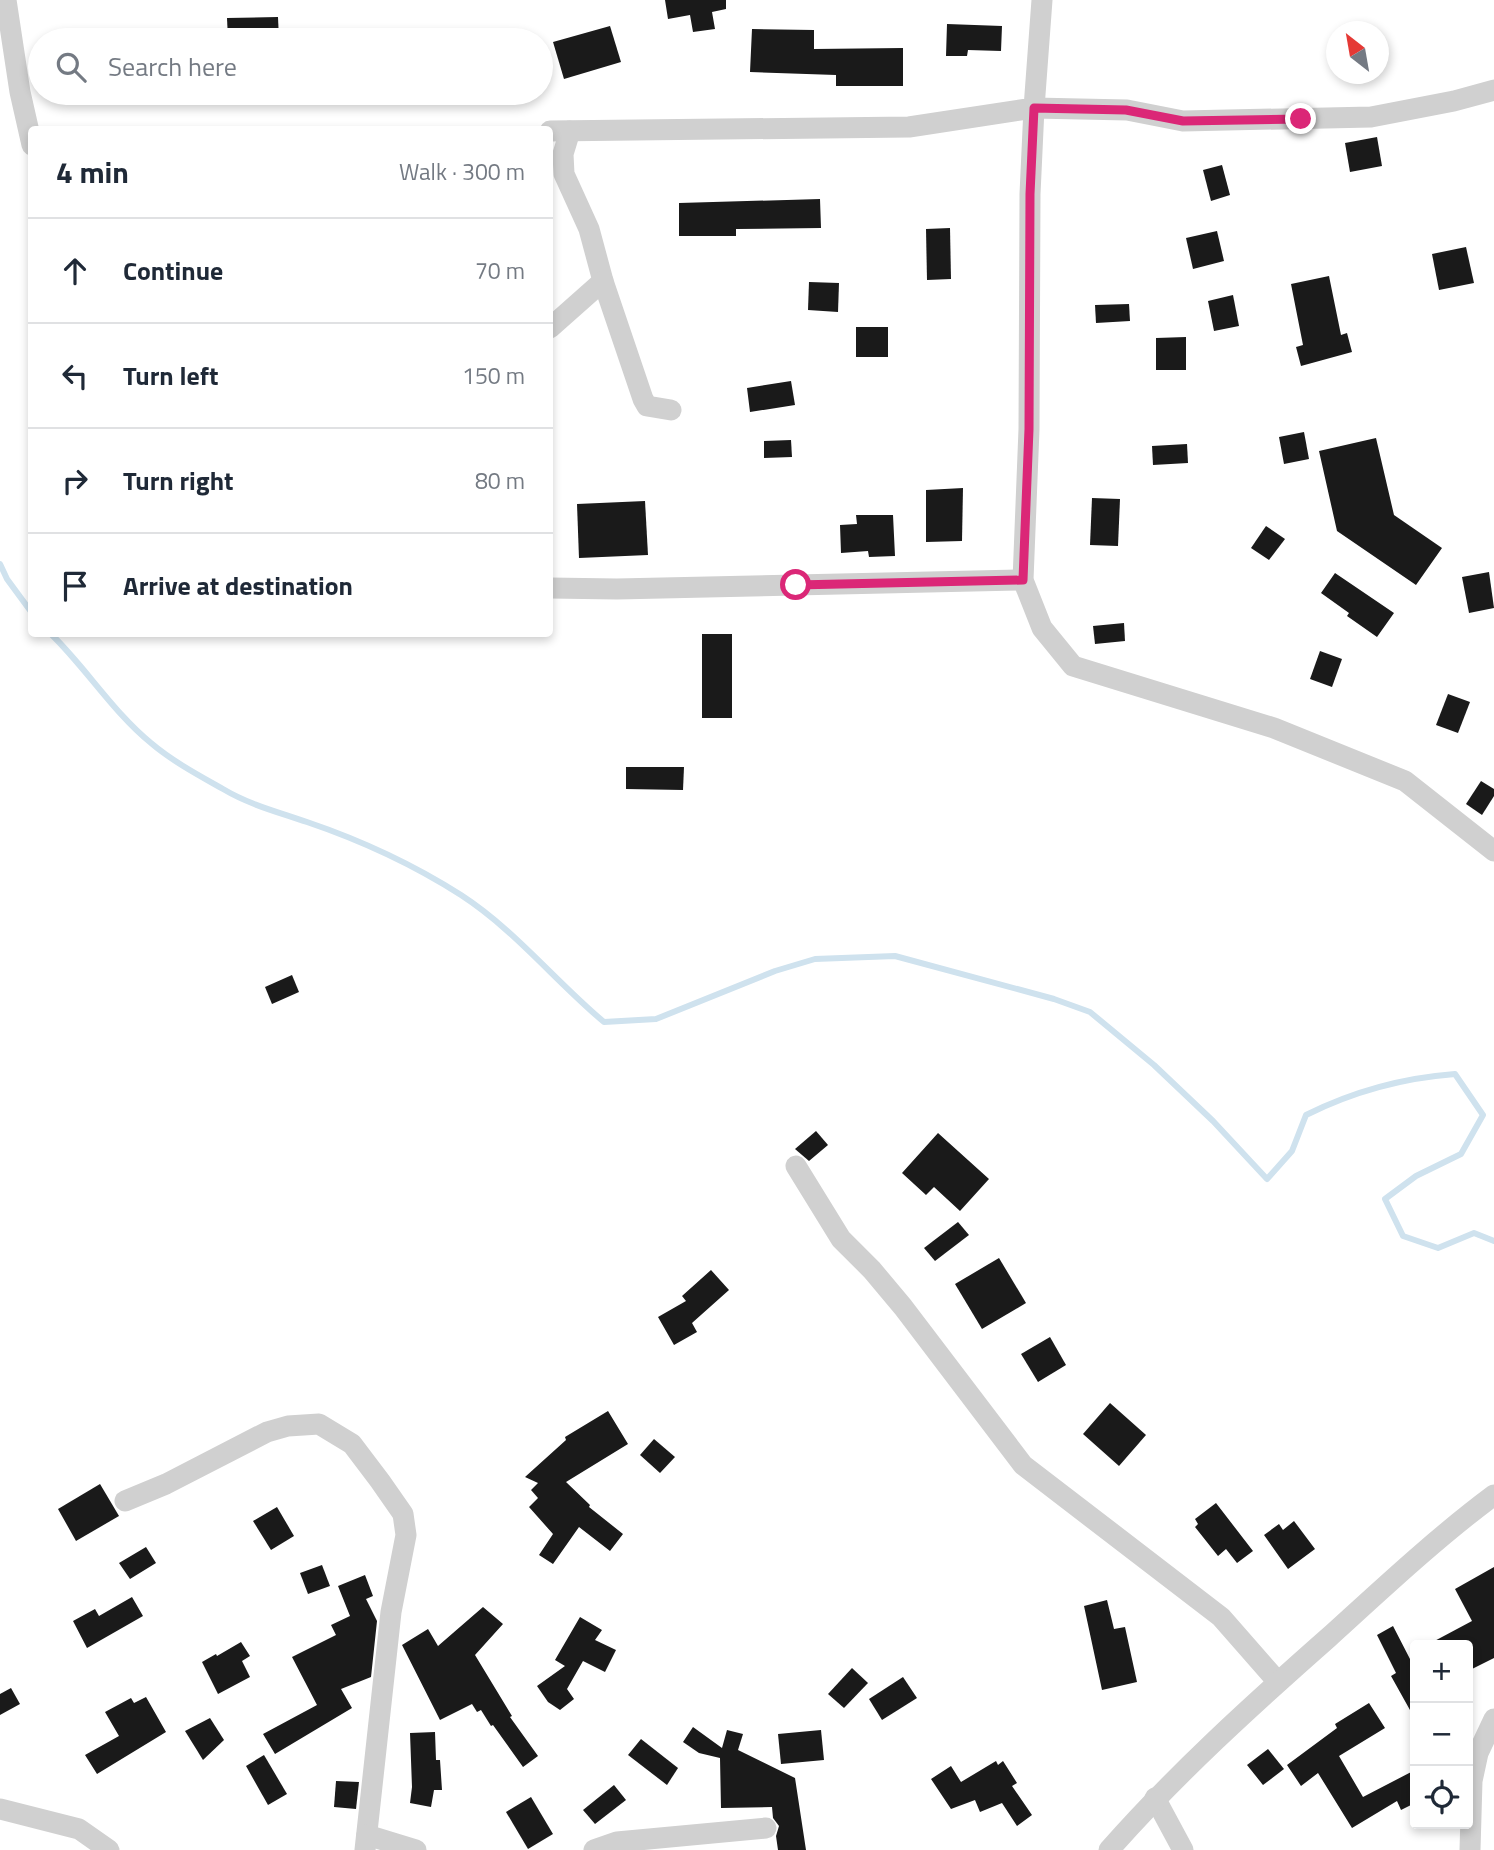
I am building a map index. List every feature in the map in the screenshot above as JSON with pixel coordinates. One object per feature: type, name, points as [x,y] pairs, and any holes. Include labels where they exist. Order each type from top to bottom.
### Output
[{"type":"street","points":[[6,0],[28,127]]},
{"type":"street","points":[[1042,0],[1030,194],[1029,429],[1023,580],[1042,628],[1073,666],[1274,728],[1405,780],[1494,851]]},
{"type":"street","points":[[671,410],[647,406],[643,399],[603,281],[589,229],[564,174],[560,131],[909,127],[1034,108],[1126,110],[1183,121],[1371,117],[1454,101],[1494,90]]},
{"type":"street","points":[[553,325],[603,281]]},
{"type":"street","points":[[553,588],[630,589],[1023,580]]},
{"type":"street","points":[[796,1166],[841,1239],[903,1307],[1023,1465],[1221,1617],[1278,1682]]},
{"type":"street","points":[[125,1501],[166,1484],[267,1432],[298,1425],[319,1424],[352,1444],[403,1514],[406,1535],[391,1612],[366,1842],[416,1850]]},
{"type":"street","points":[[1109,1850],[1155,1798],[1278,1682],[1449,1528],[1494,1495]]},
{"type":"street","points":[[1470,1850],[1472,1781],[1478,1753],[1494,1719]]},
{"type":"street","points":[[1155,1798],[1177,1847]]},
{"type":"street","points":[[0,1808],[79,1829],[108,1850]]},
{"type":"street","points":[[594,1850],[617,1842],[766,1828]]},
{"type":"building","points":[[665,0],[726,0],[726,9],[712,12],[715,29],[693,32],[690,15],[668,19]]},
{"type":"building","points":[[278,17],[278,28],[227,28],[227,18]]},
{"type":"building","points":[[947,24],[1002,26],[1001,51],[968,50],[967,56],[946,56]]},
{"type":"building","points":[[610,26],[621,62],[564,79],[553,42]]},
{"type":"building","points":[[752,29],[814,30],[814,49],[903,48],[903,86],[836,86],[836,75],[750,72]]},
{"type":"building","points":[[1377,137],[1382,166],[1350,172],[1345,143]]},
{"type":"building","points":[[1222,165],[1230,195],[1211,201],[1203,170]]},
{"type":"building","points":[[820,199],[821,228],[736,229],[736,236],[679,236],[679,203]]},
{"type":"building","points":[[950,228],[951,279],[927,280],[926,229]]},
{"type":"building","points":[[1217,231],[1224,261],[1193,269],[1186,238]]},
{"type":"building","points":[[1466,247],[1474,283],[1439,290],[1432,254]]},
{"type":"building","points":[[1329,276],[1341,335],[1347,333],[1352,352],[1301,366],[1296,347],[1303,345],[1291,284]]},
{"type":"building","points":[[809,282],[839,283],[838,312],[808,310]]},
{"type":"building","points":[[1233,295],[1239,326],[1214,331],[1208,301]]},
{"type":"building","points":[[1129,304],[1130,321],[1096,323],[1095,305]]},
{"type":"building","points":[[856,327],[888,327],[888,357],[856,357]]},
{"type":"building","points":[[1186,337],[1186,370],[1156,370],[1156,338]]},
{"type":"building","points":[[791,381],[795,405],[750,412],[747,388]]},
{"type":"building","points":[[1304,432],[1309,459],[1284,464],[1279,437]]},
{"type":"building","points":[[1376,438],[1394,515],[1442,548],[1416,585],[1337,531],[1319,451]]},
{"type":"building","points":[[791,440],[792,457],[764,458],[764,441]]},
{"type":"building","points":[[1187,444],[1188,463],[1153,465],[1152,446]]},
{"type":"building","points":[[963,488],[962,541],[926,542],[926,490]]},
{"type":"building","points":[[1092,498],[1120,499],[1118,546],[1090,545]]},
{"type":"building","points":[[645,501],[648,555],[579,558],[577,504]]},
{"type":"building","points":[[856,515],[893,515],[895,556],[869,557],[868,551],[841,553],[840,525],[857,524]]},
{"type":"building","points":[[1266,526],[1285,539],[1269,560],[1251,548]]},
{"type":"building","points":[[1489,572],[1494,608],[1469,613],[1462,577]]},
{"type":"building","points":[[1335,573],[1394,613],[1377,637],[1321,593]]},
{"type":"building","points":[[1124,623],[1125,641],[1095,644],[1093,626]]},
{"type":"building","points":[[702,634],[732,634],[732,718],[702,718]]},
{"type":"building","points":[[1320,651],[1342,659],[1332,687],[1310,679]]},
{"type":"building","points":[[1448,694],[1470,702],[1458,733],[1436,725]]},
{"type":"building","points":[[626,767],[684,767],[683,790],[626,789]]},
{"type":"building","points":[[1481,781],[1494,789],[1494,796],[1482,815],[1466,804]]},
{"type":"building","points":[[292,975],[299,992],[272,1004],[265,987]]},
{"type":"building","points":[[816,1131],[828,1145],[809,1161],[795,1149]]},
{"type":"building","points":[[938,1133],[989,1179],[960,1211],[934,1187],[926,1195],[902,1173]]},
{"type":"building","points":[[958,1222],[969,1235],[935,1261],[924,1248]]},
{"type":"building","points":[[999,1258],[1026,1303],[982,1329],[955,1284]]},
{"type":"building","points":[[711,1270],[729,1290],[692,1323],[697,1332],[674,1345],[658,1317],[686,1301],[682,1296]]},
{"type":"building","points":[[1050,1337],[1066,1365],[1038,1382],[1021,1354]]},
{"type":"building","points":[[1110,1403],[1146,1435],[1119,1466],[1083,1434]]},
{"type":"building","points":[[608,1411],[628,1444],[566,1482],[589,1507],[623,1534],[610,1551],[579,1527],[553,1564],[539,1555],[553,1534],[529,1507],[538,1498],[531,1490],[538,1483],[525,1477],[566,1440],[565,1437]]},
{"type":"building","points":[[654,1439],[675,1457],[660,1473],[640,1455]]},
{"type":"building","points":[[100,1484],[119,1516],[76,1541],[58,1509]]},
{"type":"building","points":[[1216,1503],[1253,1551],[1237,1563],[1226,1549],[1218,1556],[1195,1527],[1198,1524],[1195,1519]]},
{"type":"building","points":[[277,1507],[294,1536],[271,1550],[253,1521]]},
{"type":"building","points":[[1294,1521],[1315,1549],[1288,1569],[1264,1535],[1279,1524],[1283,1530]]},
{"type":"building","points":[[146,1547],[156,1563],[130,1579],[119,1563]]},
{"type":"building","points":[[322,1565],[330,1586],[308,1594],[300,1573]]},
{"type":"building","points":[[1494,1567],[1494,1658],[1473,1668],[1473,1640],[1436,1640],[1472,1621],[1455,1589]]},
{"type":"building","points":[[365,1575],[373,1596],[366,1599],[377,1621],[371,1677],[341,1689],[352,1708],[275,1754],[263,1734],[317,1705],[292,1657],[336,1635],[331,1625],[350,1616],[338,1586]]},
{"type":"building","points":[[132,1597],[143,1616],[87,1648],[73,1621],[95,1609],[99,1616]]},
{"type":"building","points":[[1107,1600],[1114,1629],[1125,1627],[1137,1682],[1102,1690],[1084,1606]]},
{"type":"building","points":[[483,1607],[503,1624],[475,1655],[512,1716],[510,1717],[538,1756],[523,1767],[481,1710],[477,1712],[472,1704],[440,1720],[402,1645],[428,1629],[438,1646]]},
{"type":"building","points":[[580,1617],[602,1630],[595,1640],[616,1650],[605,1672],[583,1661],[567,1689],[574,1699],[560,1710],[548,1702],[537,1686],[565,1666],[555,1660]]},
{"type":"building","points":[[1393,1626],[1410,1659],[1410,1710],[1391,1676],[1396,1673],[1377,1635]]},
{"type":"building","points":[[241,1642],[250,1656],[242,1661],[250,1677],[218,1694],[202,1662]]},
{"type":"building","points":[[852,1668],[868,1683],[844,1708],[828,1694]]},
{"type":"building","points":[[903,1677],[917,1698],[882,1720],[869,1699]]},
{"type":"building","points":[[11,1688],[20,1704],[0,1715],[0,1694]]},
{"type":"building","points":[[146,1697],[166,1732],[97,1774],[85,1755],[119,1736],[105,1712],[131,1698],[134,1703]]},
{"type":"building","points":[[1369,1703],[1385,1728],[1339,1756],[1363,1797],[1410,1773],[1410,1806],[1401,1810],[1397,1801],[1352,1828],[1318,1773],[1301,1786],[1287,1765],[1337,1728],[1335,1724]]},
{"type":"building","points":[[210,1718],[224,1740],[203,1760],[185,1731]]},
{"type":"building","points":[[693,1727],[722,1748],[727,1730],[743,1734],[738,1750],[795,1778],[806,1850],[778,1850],[776,1836],[779,1826],[773,1818],[772,1807],[721,1808],[720,1758],[699,1753],[683,1742]]},
{"type":"building","points":[[821,1730],[824,1760],[781,1764],[778,1734]]},
{"type":"building","points":[[435,1732],[436,1760],[440,1760],[442,1790],[434,1790],[431,1807],[410,1803],[410,1733]]},
{"type":"building","points":[[641,1739],[678,1768],[667,1785],[628,1755]]},
{"type":"building","points":[[1268,1749],[1284,1769],[1263,1785],[1247,1765]]},
{"type":"building","points":[[264,1755],[287,1794],[268,1805],[246,1766]]},
{"type":"building","points":[[996,1761],[998,1765],[1003,1761],[1017,1783],[1012,1786],[1032,1815],[1017,1826],[1002,1803],[980,1812],[975,1800],[951,1809],[931,1779],[951,1766],[961,1782]]},
{"type":"building","points":[[336,1781],[359,1782],[356,1809],[334,1807]]},
{"type":"building","points":[[614,1785],[626,1800],[595,1824],[583,1810]]},
{"type":"building","points":[[531,1797],[553,1834],[528,1849],[506,1812]]},
{"type":"waterway","points":[[0,564],[7,579],[28,608]]},
{"type":"waterway","points":[[54,637],[124,718],[168,756],[243,800],[367,845],[443,884],[499,924],[604,1022],[656,1019],[775,971],[815,959],[895,956],[1054,999],[1090,1012],[1154,1065],[1213,1121],[1267,1179],[1292,1151],[1306,1115],[1379,1087],[1455,1074],[1483,1115],[1461,1154],[1416,1176],[1385,1199],[1403,1236],[1438,1248],[1474,1233],[1494,1241]]},
{"type":"route","points":[[796,585],[1023,580],[1029,429],[1030,194],[1034,108],[1126,110],[1183,121],[1301,119]]}]
